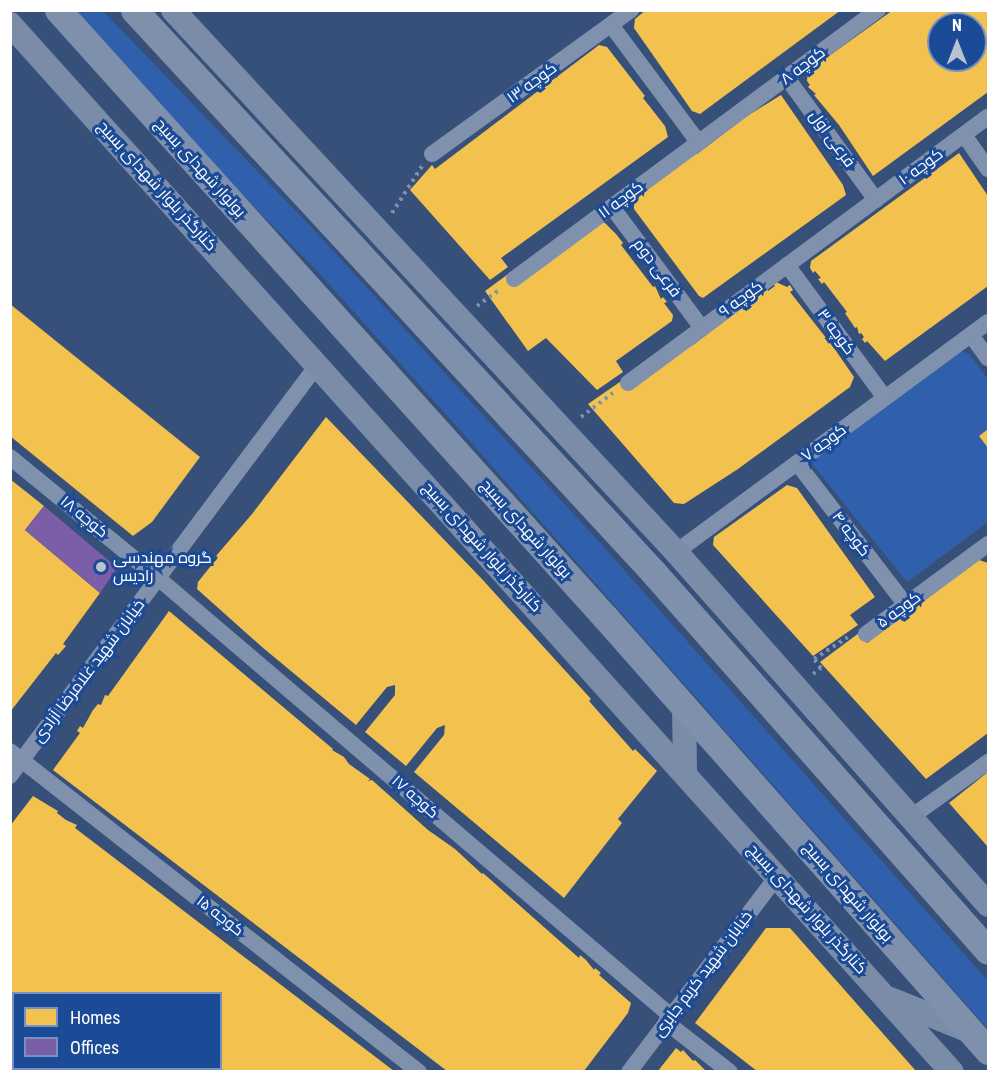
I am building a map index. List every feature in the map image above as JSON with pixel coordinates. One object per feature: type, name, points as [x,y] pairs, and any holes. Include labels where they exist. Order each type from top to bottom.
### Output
[{"type":"main road","name":"بولوار شهدای بسیج","points":[[58,10],[684,706],[980,1041]]},
{"type":"main road","points":[[134,10],[713,639],[988,951]]},
{"type":"street","points":[[173,10],[676,552],[988,905]]},
{"type":"street","name":"کوچه ۱۳","points":[[432,154],[631,10]]},
{"type":"street","name":"کوچه ۸","points":[[728,122],[878,10]]},
{"type":"street","name":"کنارگذر بلوار شهدای بسیج","points":[[10,24],[952,1071]]},
{"type":"street","points":[[611,25],[699,143]]},
{"type":"street","name":"فرعی اول","points":[[787,78],[876,200]]},
{"type":"street","name":"کوچه ۱۰","points":[[854,216],[988,117]]},
{"type":"street","name":"کوچه ۱۱","points":[[514,279],[728,122]]},
{"type":"street","points":[[964,135],[988,169]]},
{"type":"street","points":[[298,145],[314,205]]},
{"type":"street","name":"فرعی دوم","points":[[612,207],[702,328]]},
{"type":"street","name":"کوچه ۹","points":[[628,383],[854,216]]},
{"type":"street","name":"کوچه ۳","points":[[787,265],[885,398]]},
{"type":"street","name":"کوچه ۷","points":[[676,552],[988,322]]},
{"type":"street","points":[[971,335],[988,358]]},
{"type":"street","name":"خیابان شهید غلامرضا آزادی","points":[[10,776],[16,756],[158,578],[318,364]]},
{"type":"street","name":"کوچه ۱۸","points":[[10,457],[158,578]]},
{"type":"street","name":"کوچه ۴","points":[[797,463],[906,605]]},
{"type":"street","name":"کوچه ۵","points":[[866,634],[988,545]]},
{"type":"street","name":"کوچه ۱۷","points":[[158,578],[730,1071]]},
{"type":"street","points":[[713,639],[795,687]]},
{"type":"street","points":[[684,706],[684,773]]},
{"type":"street","name":"کوچه ۱۵","points":[[16,756],[419,1071]]},
{"type":"street","points":[[911,817],[988,762]]},
{"type":"street","name":"خیابان شهید کریم جابری","points":[[629,1071],[777,876]]},
{"type":"street","points":[[885,997],[980,1041]]},
{"type":"path","points":[[380,232],[432,154]]},
{"type":"path","points":[[460,319],[514,279]]},
{"type":"path","points":[[563,430],[628,383]]},
{"type":"path","name":"کوچه ۵","points":[[795,687],[821,668],[814,659],[862,628],[866,634]]},
{"type":"shaded area","points":[[71,11],[103,11],[314,230],[601,544],[988,981],[988,1029],[320,274],[149,99]]},
{"type":"shaded area","points":[[960,351],[969,354],[988,379],[988,429],[979,436],[988,448],[988,522],[907,582],[809,460]]},
{"type":"building: Homes","points":[[646,10],[841,10],[700,114],[692,111],[634,28],[635,19]]},
{"type":"building: Homes","points":[[893,10],[988,10],[988,92],[873,176],[839,125],[808,87],[810,85],[807,81],[808,71]]},
{"type":"building: Homes","points":[[599,45],[607,47],[645,96],[643,98],[665,126],[668,137],[501,258],[508,267],[490,280],[410,190],[432,165],[435,169]]},
{"type":"building: Homes","points":[[781,95],[843,185],[846,195],[703,298],[699,296],[634,209],[634,200],[696,152],[697,154],[747,116]]},
{"type":"building: Homes","points":[[959,153],[988,196],[988,286],[885,361],[867,341],[865,343],[862,339],[864,337],[861,333],[859,334],[857,327],[855,328],[845,313],[847,312],[824,282],[822,284],[818,279],[821,278],[815,271],[813,273],[810,268],[811,261]]},
{"type":"building: Homes","points":[[601,223],[605,223],[616,234],[623,243],[621,245],[653,287],[655,286],[661,299],[663,297],[667,302],[664,303],[673,315],[672,321],[616,361],[623,372],[597,390],[546,338],[528,351],[485,291],[511,272]]},
{"type":"building: Homes","points":[[776,282],[787,287],[790,285],[793,290],[790,292],[854,377],[850,387],[738,469],[684,504],[674,503],[588,404],[627,377],[693,345],[767,289],[768,291],[775,286],[773,284]]},
{"type":"building: Homes","points":[[10,304],[200,457],[152,522],[133,536],[10,436]]},
{"type":"building: Homes","points":[[326,417],[481,578],[591,699],[589,701],[633,751],[635,749],[657,771],[618,819],[622,823],[564,898],[414,772],[444,735],[445,725],[437,728],[406,766],[365,732],[395,695],[395,685],[387,687],[356,725],[262,647],[197,589],[198,582],[218,557],[216,556],[252,514]]},
{"type":"building: Homes","points":[[988,429],[988,448],[979,436]]},
{"type":"building: Homes","points":[[10,479],[44,506],[25,530],[100,593],[63,644],[66,646],[58,655],[56,653],[10,712]]},
{"type":"building: Homes","points":[[787,485],[797,488],[875,597],[850,615],[858,625],[813,656],[713,545],[714,537]]},
{"type":"building: Homes","points":[[979,560],[988,563],[988,733],[926,779],[820,662],[859,633],[867,643]]},
{"type":"building: Homes","points":[[169,611],[332,750],[370,779],[368,781],[372,780],[428,830],[455,849],[579,958],[580,955],[586,960],[594,970],[595,968],[601,973],[599,975],[631,1003],[628,1013],[584,1071],[447,1071],[53,770],[80,733],[77,731],[80,726],[83,728],[93,710],[98,704],[101,705],[105,695],[108,696]]},
{"type":"building: Homes","points":[[988,772],[988,847],[949,803]]},
{"type":"building: Homes","points":[[33,796],[58,811],[57,813],[66,820],[77,825],[75,828],[394,1071],[78,1071],[222,1070],[222,992],[12,992],[12,1018],[10,1017],[10,826]]},
{"type":"building: Homes","points":[[766,928],[790,928],[916,1071],[757,1071],[695,1023]]},
{"type":"building: Homes","points":[[676,1048],[681,1052],[683,1050],[706,1071],[658,1071]]},
{"type":"building: Homes","points":[[10,1057],[12,1070],[28,1071],[10,1071]]},
{"type":"building: Offices","points":[[44,506],[114,565],[115,571],[100,593],[25,530]]},
{"type":"place","name":"گروه مهندسی رادیس","points":[[101,567]]}]
